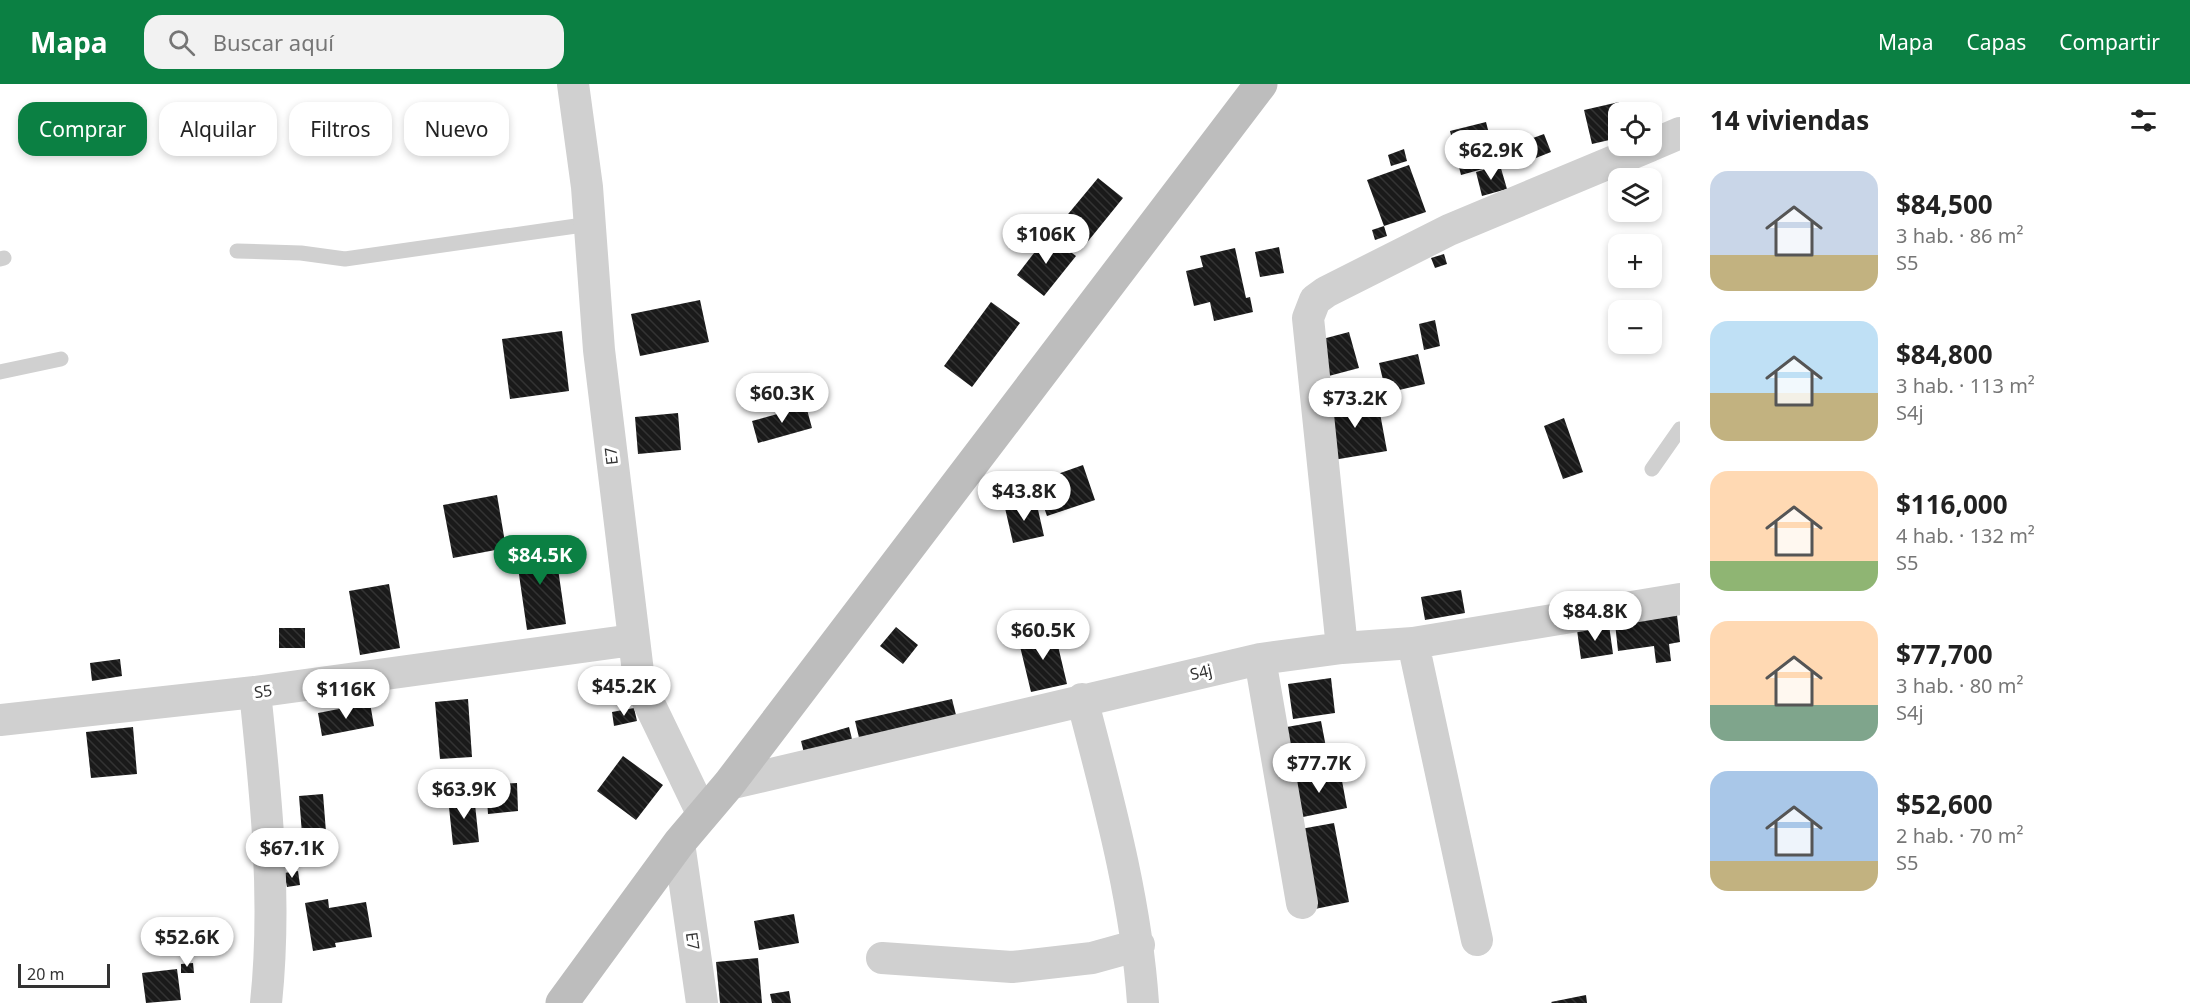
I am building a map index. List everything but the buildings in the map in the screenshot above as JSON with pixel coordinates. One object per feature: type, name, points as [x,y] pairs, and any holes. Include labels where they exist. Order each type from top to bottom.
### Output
[{"type":"street","name":"E7","points":[[573,84],[590,224],[599,350],[633,640],[645,695],[702,813]]},
{"type":"street","points":[[562,1003],[679,843],[702,813],[729,784],[1261,84]]},
{"type":"street","points":[[1662,140],[1680,133]]},
{"type":"street","points":[[1342,648],[1308,318],[1310,309],[1326,292],[1449,230],[1625,156]]},
{"type":"street","name":"S4j","points":[[729,784],[1082,699],[1260,659],[1342,648],[1413,643],[1680,599]]},
{"type":"street","name":"S5","points":[[0,720],[255,692],[633,640]]},
{"type":"street","points":[[1413,643],[1477,940]]},
{"type":"street","points":[[1260,659],[1302,903]]},
{"type":"street","points":[[255,692],[266,792],[272,916],[266,1003]]},
{"type":"street","points":[[1082,699],[1113,822],[1139,945],[1143,1003]]},
{"type":"street","name":"E7","points":[[679,843],[702,1003]]},
{"type":"street","points":[[882,958],[1012,967],[1092,958],[1139,945]]},
{"type":"lane","points":[[237,251],[301,253],[345,259],[590,224]]},
{"type":"lane","points":[[0,372],[61,359]]},
{"type":"lane","points":[[1652,469],[1680,429]]}]
